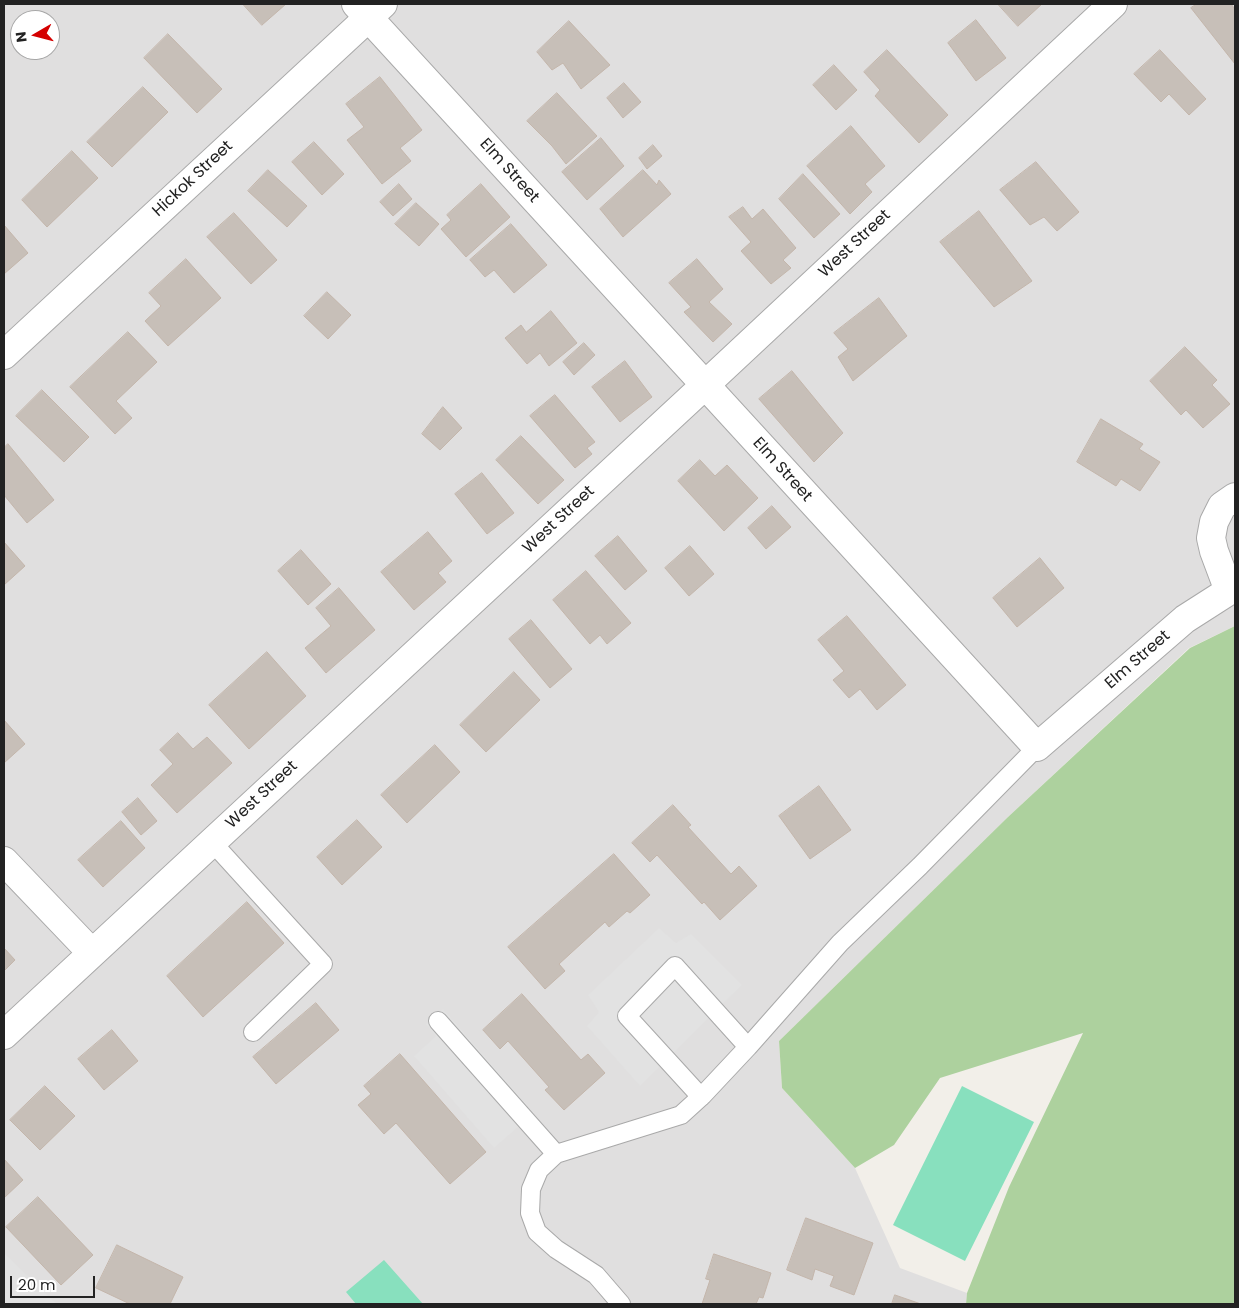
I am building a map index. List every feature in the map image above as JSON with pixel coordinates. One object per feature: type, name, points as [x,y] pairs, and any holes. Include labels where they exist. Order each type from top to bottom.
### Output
[{"type":"street","name":"West Street","points":[[4,1035],[1113,4]]},
{"type":"street","name":"Elm Street","points":[[369,8],[704,384],[1037,747],[1186,619],[1232,589]]},
{"type":"street","name":"Hickok Street","points":[[4,355],[369,8]]},
{"type":"street","points":[[1232,589],[1214,551],[1211,538],[1214,522],[1222,506],[1235,497]]},
{"type":"street","points":[[4,861],[92,953]]},
{"type":"lane","points":[[621,1304],[596,1275],[536,1232],[530,1214],[531,1189],[539,1170],[556,1154],[681,1115],[701,1097],[748,1047],[840,943],[920,866],[1037,747]]},
{"type":"lane","points":[[212,842],[322,964],[253,1032]]},
{"type":"lane","points":[[701,1097],[627,1016],[675,966],[748,1047]]},
{"type":"lane","points":[[438,1021],[556,1154]]},
{"type":"shaded area","points":[[4,4],[1235,4],[1235,626],[1189,648],[1008,817],[779,1041],[782,1088],[855,1168],[900,1268],[967,1293],[966,1304],[4,1304]]},
{"type":"shaded area","points":[[659,928],[676,943],[691,934],[742,985],[640,1086],[587,1026],[599,1012],[588,995]]},
{"type":"shaded area","points":[[443,1009],[534,1113],[494,1148],[414,1056],[436,1036],[426,1024]]},
{"type":"shaded area","points":[[4,1253],[56,1303],[61,1304],[4,1304]]},
{"type":"green space","points":[[1235,626],[1235,1304],[966,1304],[967,1293],[1009,1187],[1083,1033],[940,1078],[894,1145],[855,1168],[782,1088],[779,1041],[1008,817],[1190,648]]},
{"type":"green space","points":[[962,1086],[1034,1122],[965,1261],[893,1225]]},
{"type":"green space","points":[[384,1260],[423,1304],[356,1304],[346,1292]]},
{"type":"building","points":[[243,4],[286,4],[262,25]]},
{"type":"building","points":[[998,4],[1042,4],[1018,26]]},
{"type":"building","points":[[1197,4],[1231,4],[1235,9],[1235,64],[1191,8]]},
{"type":"building","points":[[976,20],[1006,58],[976,81],[948,43]]},
{"type":"building","points":[[569,21],[610,65],[581,89],[563,63],[552,70],[537,52]]},
{"type":"building","points":[[168,34],[222,89],[197,113],[144,58]]},
{"type":"building","points":[[887,50],[948,115],[919,143],[875,96],[880,90],[864,72]]},
{"type":"building","points":[[1160,50],[1206,99],[1189,115],[1169,94],[1161,102],[1134,74]]},
{"type":"building","points":[[834,65],[857,90],[836,110],[813,85]]},
{"type":"building","points":[[380,77],[422,130],[400,148],[411,161],[382,184],[347,140],[364,127],[346,104]]},
{"type":"building","points":[[624,83],[641,102],[623,118],[607,98]]},
{"type":"building","points":[[143,87],[168,112],[112,167],[87,142]]},
{"type":"building","points":[[557,93],[597,136],[566,164],[552,146],[527,121]]},
{"type":"building","points":[[851,126],[885,166],[865,184],[872,192],[850,214],[807,166]]},
{"type":"building","points":[[601,138],[624,166],[587,200],[562,172]]},
{"type":"building","points":[[314,142],[344,174],[322,195],[292,162]]},
{"type":"building","points":[[653,145],[662,156],[647,169],[639,158]]},
{"type":"building","points":[[72,151],[98,178],[47,227],[22,200]]},
{"type":"building","points":[[1036,162],[1079,212],[1057,231],[1044,217],[1030,225],[1000,190]]},
{"type":"building","points":[[268,170],[307,206],[287,227],[248,191]]},
{"type":"building","points":[[643,170],[657,185],[659,180],[671,194],[623,237],[600,209]]},
{"type":"building","points":[[803,174],[840,214],[814,238],[779,199]]},
{"type":"building","points":[[399,184],[412,199],[393,216],[380,202]]},
{"type":"building","points":[[481,184],[510,217],[466,257],[441,229],[451,220],[447,215]]},
{"type":"building","points":[[416,203],[439,224],[419,246],[395,224]]},
{"type":"building","points":[[743,207],[752,219],[763,209],[796,248],[783,260],[791,268],[771,284],[741,251],[751,242],[729,217]]},
{"type":"building","points":[[979,211],[1032,281],[994,307],[940,242]]},
{"type":"building","points":[[234,213],[277,260],[251,284],[207,237]]},
{"type":"building","points":[[511,224],[547,265],[514,293],[494,270],[485,277],[470,260]]},
{"type":"building","points":[[4,225],[28,253],[4,274]]},
{"type":"building","points":[[186,259],[221,298],[168,346],[145,321],[161,306],[149,293]]},
{"type":"building","points":[[697,259],[723,289],[709,302],[732,324],[713,342],[684,312],[691,307],[669,283]]},
{"type":"building","points":[[327,292],[351,315],[328,339],[304,316]]},
{"type":"building","points":[[879,298],[907,336],[853,381],[838,357],[848,349],[834,333]]},
{"type":"building","points":[[551,311],[577,343],[549,366],[540,353],[527,364],[505,338],[521,325],[526,332]]},
{"type":"building","points":[[128,332],[157,362],[116,401],[132,418],[115,434],[70,387]]},
{"type":"building","points":[[584,343],[595,355],[574,375],[563,362]]},
{"type":"building","points":[[1185,347],[1217,380],[1212,385],[1230,404],[1203,428],[1186,410],[1181,415],[1150,381]]},
{"type":"building","points":[[625,361],[652,397],[620,422],[592,387]]},
{"type":"building","points":[[792,371],[843,433],[814,462],[759,399]]},
{"type":"building","points":[[42,390],[89,437],[64,462],[16,416]]},
{"type":"building","points":[[555,395],[595,442],[587,448],[592,454],[575,468],[530,416]]},
{"type":"building","points":[[443,407],[462,428],[440,450],[422,434]]},
{"type":"building","points":[[1101,419],[1143,444],[1139,449],[1160,462],[1140,491],[1121,479],[1116,486],[1077,462]]},
{"type":"building","points":[[521,436],[564,480],[538,504],[496,460]]},
{"type":"building","points":[[8,444],[54,500],[27,523],[4,495],[4,448]]},
{"type":"building","points":[[700,460],[715,476],[727,465],[758,498],[724,531],[678,481]]},
{"type":"building","points":[[482,473],[514,513],[487,534],[455,494]]},
{"type":"building","points":[[772,506],[791,527],[766,549],[748,528]]},
{"type":"building","points":[[428,532],[452,561],[438,573],[446,582],[414,610],[381,572]]},
{"type":"building","points":[[618,536],[647,571],[625,590],[595,556]]},
{"type":"building","points":[[4,542],[25,566],[4,585]]},
{"type":"building","points":[[690,546],[714,574],[689,596],[665,568]]},
{"type":"building","points":[[301,550],[331,584],[308,605],[278,571]]},
{"type":"building","points":[[1040,558],[1064,588],[1017,627],[993,598]]},
{"type":"building","points":[[586,571],[631,623],[607,644],[600,635],[590,644],[553,600]]},
{"type":"building","points":[[339,588],[375,630],[326,673],[305,648],[331,626],[316,608]]},
{"type":"building","points":[[847,616],[906,685],[877,710],[860,689],[849,698],[833,680],[844,671],[818,640]]},
{"type":"building","points":[[531,620],[572,669],[550,688],[509,639]]},
{"type":"building","points":[[267,652],[306,696],[249,749],[209,705]]},
{"type":"building","points":[[514,672],[540,700],[486,752],[460,725]]},
{"type":"building","points":[[4,720],[25,744],[4,763]]},
{"type":"building","points":[[178,733],[193,749],[207,737],[232,763],[177,813],[151,785],[173,764],[160,750]]},
{"type":"building","points":[[435,745],[460,772],[407,823],[381,795]]},
{"type":"building","points":[[819,786],[851,830],[810,859],[779,816]]},
{"type":"building","points":[[138,798],[157,821],[141,835],[122,812]]},
{"type":"building","points":[[673,805],[691,825],[688,827],[731,874],[739,866],[757,886],[720,920],[704,902],[702,904],[657,855],[650,862],[632,843]]},
{"type":"building","points":[[357,820],[382,847],[342,885],[317,857]]},
{"type":"building","points":[[121,821],[145,848],[103,887],[78,860]]},
{"type":"building","points":[[614,854],[650,895],[630,913],[627,911],[609,927],[605,922],[559,964],[565,971],[545,989],[508,947]]},
{"type":"building","points":[[247,902],[284,943],[203,1017],[167,976]]},
{"type":"building","points":[[4,948],[15,960],[4,971]]},
{"type":"building","points":[[522,994],[581,1060],[588,1054],[605,1073],[564,1110],[545,1090],[549,1087],[508,1041],[500,1049],[483,1030]]},
{"type":"building","points":[[316,1003],[339,1030],[276,1084],[253,1057]]},
{"type":"building","points":[[112,1030],[138,1061],[104,1090],[78,1059]]},
{"type":"building","points":[[400,1054],[486,1152],[450,1184],[396,1123],[384,1134],[358,1105],[371,1094],[364,1086]]},
{"type":"building","points":[[45,1086],[75,1116],[40,1150],[10,1120]]},
{"type":"building","points":[[4,1159],[23,1180],[4,1198]]},
{"type":"building","points":[[38,1197],[93,1255],[61,1285],[6,1227]]},
{"type":"building","points":[[806,1218],[873,1243],[854,1295],[830,1286],[834,1276],[815,1269],[812,1280],[787,1270]]},
{"type":"building","points":[[117,1245],[183,1277],[170,1304],[130,1304],[96,1288]]},
{"type":"building","points":[[714,1254],[771,1273],[763,1298],[759,1297],[756,1304],[702,1304],[710,1280],[706,1279]]},
{"type":"building","points":[[895,1295],[921,1304],[892,1304]]}]
